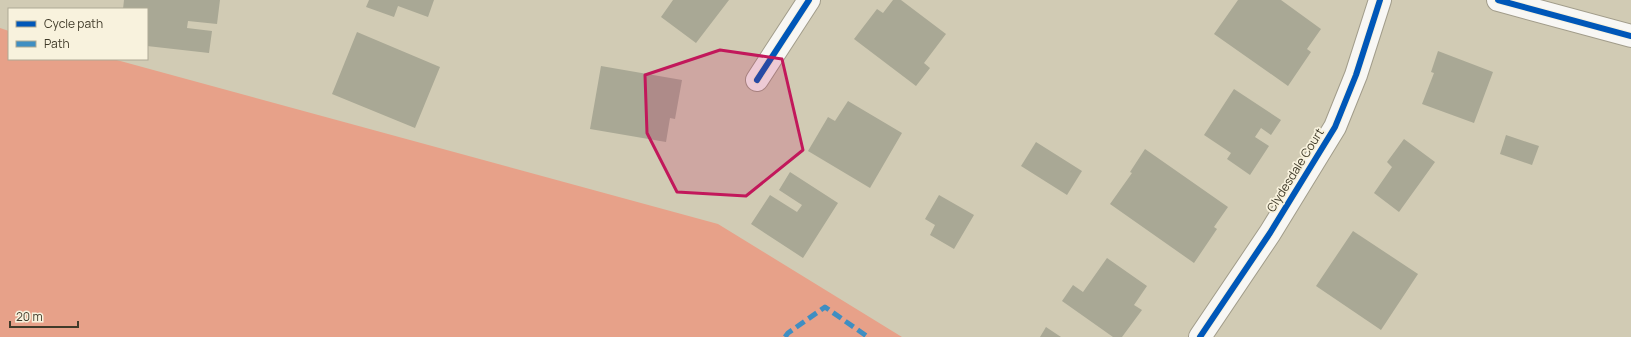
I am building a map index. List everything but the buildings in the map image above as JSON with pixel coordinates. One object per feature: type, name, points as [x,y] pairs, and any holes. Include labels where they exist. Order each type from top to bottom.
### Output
[{"type":"street","points":[[757,80],[809,0]]},
{"type":"street","name":"Clydesdale Court","points":[[1200,337],[1270,233],[1334,127],[1356,75],[1380,0]]},
{"type":"street","points":[[1498,0],[1631,36]]},
{"type":"highlighted area","points":[[720,50],[782,59],[803,150],[746,196],[677,192],[647,133],[645,75]]},
{"type":"shaded area","points":[[0,28],[8,31],[8,60],[117,60],[718,224],[902,337],[0,337]]},
{"type":"marked path","points":[[785,337],[788,333],[825,307],[868,337]]},
{"type":"cycle path","points":[[757,80],[809,0]]},
{"type":"cycle path","points":[[1200,337],[1270,233],[1335,127],[1356,75],[1380,0]]},
{"type":"cycle path","points":[[1498,0],[1631,36]]}]
